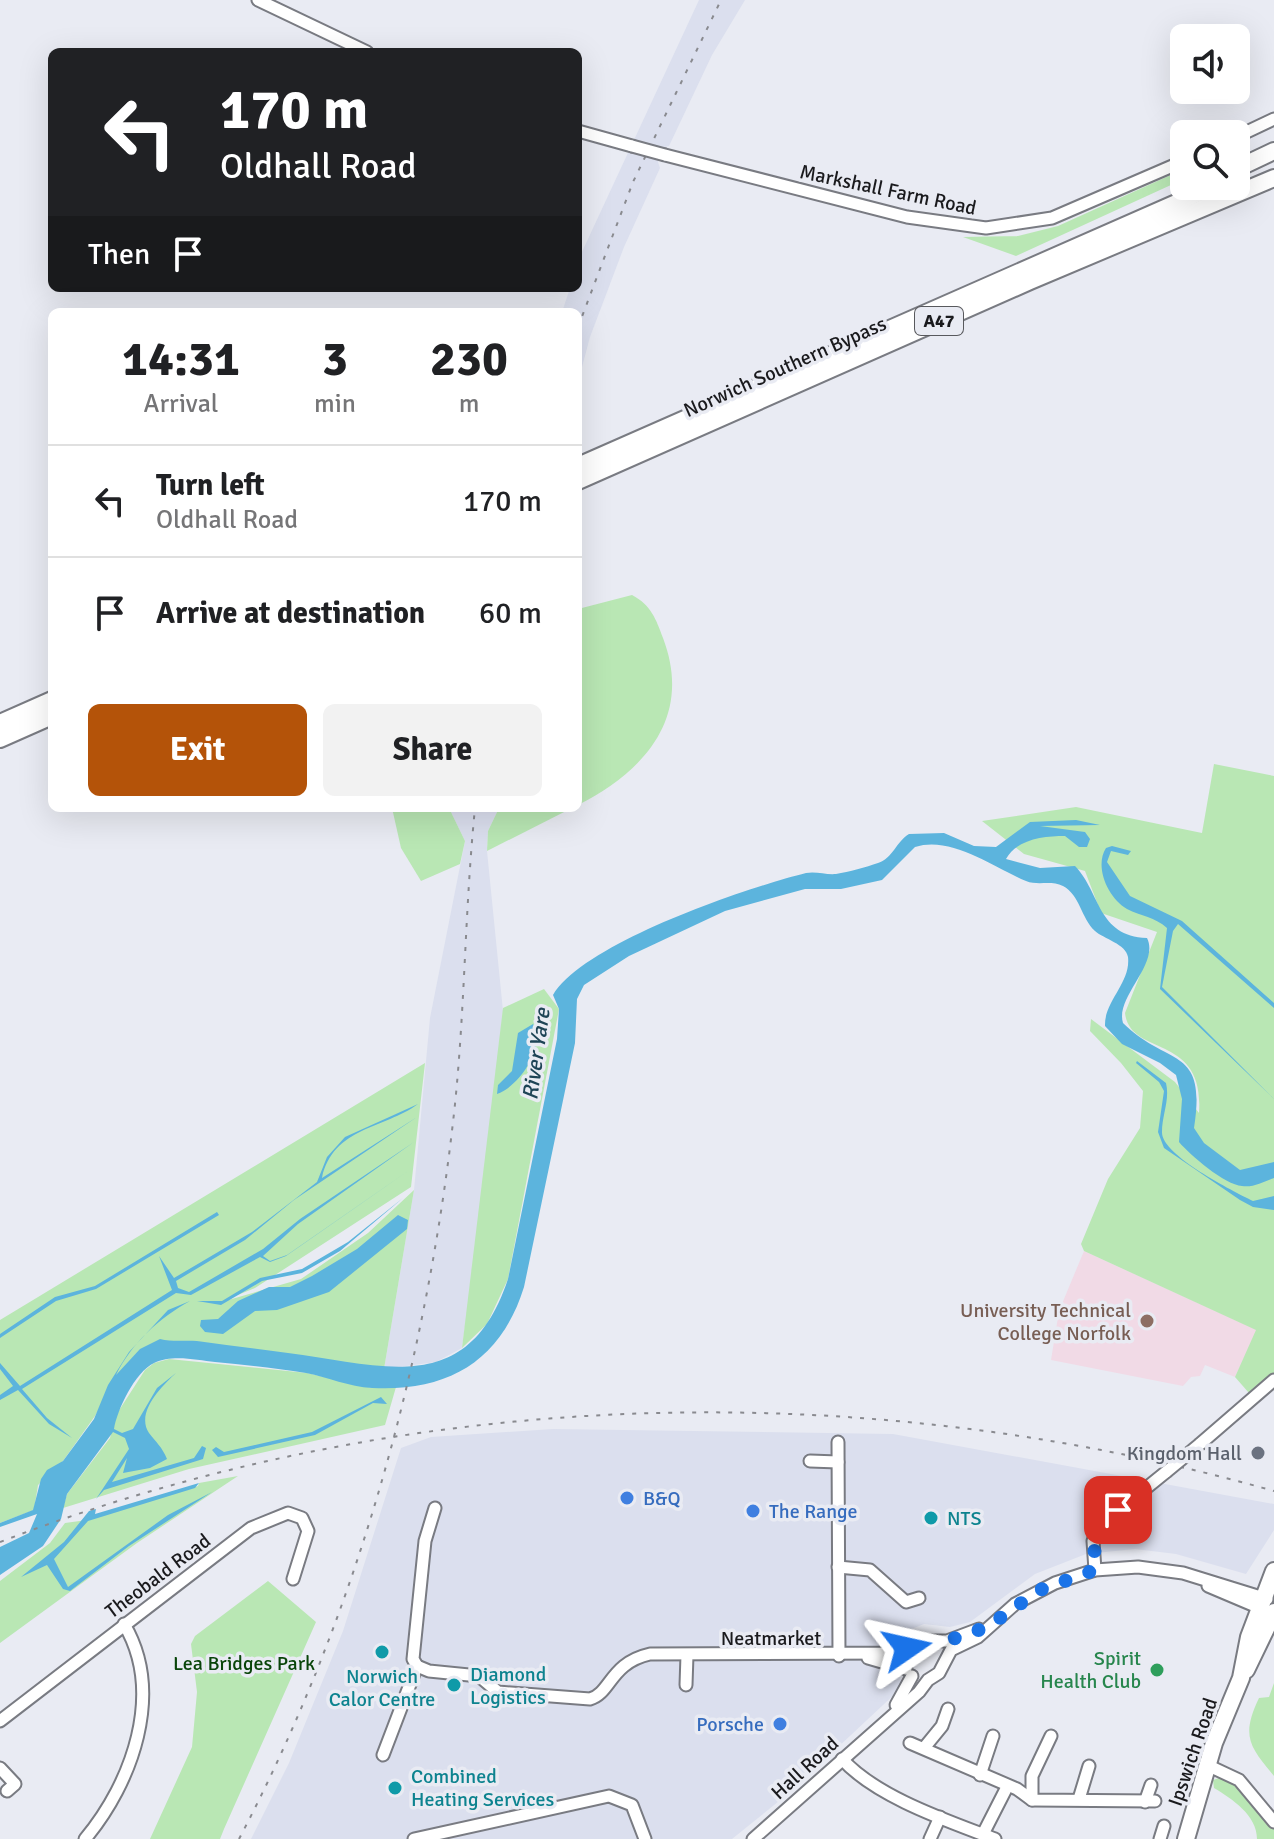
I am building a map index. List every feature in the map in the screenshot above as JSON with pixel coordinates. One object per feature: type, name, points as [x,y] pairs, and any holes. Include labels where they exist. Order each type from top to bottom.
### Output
[{"type":"highway","points":[[1250,162],[1274,151]]},
{"type":"highway","points":[[1250,171],[1274,162]]},
{"type":"highway","name":"Norwich Southern Bypass","points":[[582,479],[1030,281],[1274,178]]},
{"type":"highway","name":"A47","points":[[1030,281],[1274,188]]},
{"type":"highway","name":"A47","points":[[1079,243],[1170,200]]},
{"type":"highway","name":"Norwich Southern Bypass","points":[[582,464],[1182,200]]},
{"type":"highway","points":[[0,723],[48,702]]},
{"type":"highway","points":[[0,739],[48,718]]},
{"type":"highway","name":"Ipswich Road","points":[[1186,1839],[1207,1765],[1269,1604],[1274,1571]]},
{"type":"street","points":[[258,0],[359,48]]},
{"type":"street","points":[[1250,130],[1274,119]]},
{"type":"street","name":"Markshall Farm Road","points":[[582,132],[907,217],[986,228],[1020,225],[1060,216],[1170,167]]},
{"type":"street","points":[[1095,1570],[1093,1541],[1098,1527],[1274,1380]]},
{"type":"street","points":[[838,1442],[839,1656]]},
{"type":"street","points":[[810,1461],[838,1462]]},
{"type":"street","points":[[383,1755],[417,1666],[413,1659],[424,1553],[435,1508]]},
{"type":"street","name":"Theobald Road","points":[[0,1721],[240,1536],[275,1516],[296,1515],[306,1523],[307,1542],[299,1574]]},
{"type":"street","points":[[838,1567],[870,1570],[906,1602],[919,1598]]},
{"type":"street","name":"Hall Road","points":[[753,1839],[939,1673],[951,1650],[978,1637],[987,1627],[1040,1590],[1095,1570],[1153,1569],[1269,1604]]},
{"type":"street","points":[[85,1839],[124,1781],[137,1738],[142,1682],[124,1624]]},
{"type":"street","name":"Hall Road","points":[[881,1724],[904,1695],[909,1672],[907,1648],[917,1641],[947,1641],[987,1627]]},
{"type":"street","points":[[931,1640],[942,1650],[944,1660]]},
{"type":"street","name":"Neatmarket","points":[[417,1666],[429,1671],[479,1676],[498,1692],[590,1699],[598,1697],[625,1663],[650,1654],[856,1656],[895,1653],[907,1648]]},
{"type":"street","points":[[686,1685],[687,1655]]},
{"type":"street","name":"Neatmarket","points":[[856,1656],[909,1672]]},
{"type":"street","points":[[909,1672],[928,1680]]},
{"type":"street","points":[[924,1748],[942,1726],[948,1709]]},
{"type":"street","points":[[980,1775],[993,1736]]},
{"type":"street","points":[[1032,1800],[1032,1776],[1051,1736]]},
{"type":"street","points":[[910,1743],[1032,1800],[1150,1802],[1151,1785]]},
{"type":"street","points":[[842,1759],[863,1777],[940,1817],[995,1839]]},
{"type":"street","points":[[1207,1765],[1239,1780],[1274,1822]]},
{"type":"street","points":[[1079,1799],[1089,1766]]},
{"type":"street","points":[[0,1768],[15,1784]]},
{"type":"street","points":[[983,1834],[1007,1787]]},
{"type":"street","points":[[414,1839],[609,1796],[632,1805],[645,1839]]},
{"type":"street","points":[[930,1839],[940,1817]]},
{"type":"street","points":[[1160,1839],[1164,1826]]},
{"type":"shaded area","points":[[699,0],[745,0],[712,55],[669,146],[664,147],[658,162],[660,168],[624,247],[582,367],[582,308],[563,308],[569,292],[582,292],[582,252]]},
{"type":"shaded area","points":[[451,812],[497,812],[488,831],[487,851],[503,1011],[482,1207],[462,1348],[436,1362],[384,1369],[414,1190],[430,1018],[465,841]]},
{"type":"shaded area","name":"University Technical College Norfolk","points":[[1084,1251],[1257,1330],[1235,1377],[1205,1365],[1200,1376],[1191,1377],[1183,1386],[1051,1360],[1059,1311]]},
{"type":"shaded area","points":[[553,1429],[893,1434],[1274,1504],[1274,1530],[1246,1574],[1176,1554],[1135,1549],[1086,1554],[1035,1574],[970,1622],[950,1627],[924,1624],[904,1632],[898,1637],[897,1673],[902,1682],[898,1691],[789,1793],[732,1839],[251,1839],[289,1763],[343,1631],[401,1448],[431,1437]]},
{"type":"green space","points":[[1170,175],[1170,185],[1016,256],[963,237],[1018,236],[1058,226]]},
{"type":"green space","points":[[632,595],[648,608],[663,638],[671,666],[672,693],[667,717],[642,758],[624,776],[582,803],[582,608]]},
{"type":"green space","points":[[1214,764],[1274,776],[1274,1373],[1249,1393],[1235,1377],[1256,1330],[1084,1251],[1081,1244],[1108,1179],[1140,1128],[1143,1091],[1090,1031],[1091,1019],[1175,1082],[1199,1113],[1198,1087],[1191,1070],[1180,1058],[1140,1036],[1130,1027],[1125,1013],[1157,932],[1101,913],[1085,871],[1024,854],[982,821],[1076,807],[1202,833]]},
{"type":"green space","points":[[393,812],[451,812],[465,841],[460,864],[421,881],[401,848]]},
{"type":"green space","points":[[497,812],[564,812],[487,851],[488,831]]},
{"type":"green space","points":[[544,989],[559,1009],[508,1279],[487,1324],[462,1348],[503,1008]]},
{"type":"green space","points":[[425,1063],[411,1187],[255,1288],[218,1303],[301,1279],[368,1233],[414,1190],[384,1369],[193,1341],[170,1341],[116,1377],[95,1416],[63,1461],[38,1485],[34,1510],[0,1523],[0,1320]]},
{"type":"green space","points":[[169,1359],[307,1373],[372,1388],[396,1387],[385,1425],[189,1469],[63,1508],[67,1494],[110,1438],[116,1415],[145,1370],[154,1363]]},
{"type":"green space","points":[[238,1476],[137,1543],[0,1643],[0,1581],[50,1543],[65,1523],[87,1520],[198,1486],[199,1483]]},
{"type":"green space","name":"Lea Bridges Park","points":[[268,1581],[316,1622],[220,1839],[150,1839],[192,1747],[197,1692],[191,1644],[195,1636]]},
{"type":"green space","points":[[1274,1683],[1274,1776],[1254,1748],[1249,1731],[1259,1698],[1269,1697]]},
{"type":"green space","points":[[1219,1778],[1234,1783],[1274,1829],[1274,1839],[1257,1839],[1248,1815],[1214,1788],[1213,1780]]},
{"type":"water","points":[[1076,820],[1100,825],[1040,826],[1085,832],[1090,839],[1087,847],[1079,847],[1065,836],[1040,838],[1017,847],[1006,859],[1040,868],[1075,866],[1102,911],[1118,930],[1147,938],[1148,959],[1125,1002],[1123,1023],[1181,1061],[1189,1070],[1195,1083],[1197,1102],[1194,1128],[1204,1143],[1240,1170],[1274,1162],[1274,1178],[1242,1186],[1217,1175],[1179,1142],[1182,1099],[1176,1075],[1160,1063],[1122,1044],[1105,1026],[1109,1008],[1126,975],[1126,952],[1095,931],[1069,890],[1058,884],[1026,881],[958,849],[929,844],[915,847],[882,880],[841,889],[805,889],[725,911],[629,956],[584,985],[577,999],[575,1043],[524,1287],[514,1313],[486,1353],[468,1367],[447,1377],[399,1388],[355,1386],[306,1373],[184,1358],[154,1363],[140,1374],[128,1392],[114,1429],[122,1433],[133,1429],[157,1388],[176,1373],[152,1400],[145,1416],[149,1433],[167,1459],[150,1468],[123,1473],[127,1458],[112,1482],[194,1458],[202,1446],[206,1448],[203,1459],[104,1490],[96,1499],[129,1449],[125,1438],[113,1432],[67,1494],[61,1519],[43,1546],[0,1575],[0,1547],[29,1533],[37,1514],[0,1527],[0,1523],[33,1510],[41,1479],[47,1470],[63,1461],[94,1419],[108,1385],[129,1352],[138,1342],[116,1375],[140,1349],[160,1339],[389,1366],[419,1366],[446,1358],[470,1343],[491,1317],[508,1279],[557,1039],[559,1009],[553,995],[570,975],[631,938],[708,904],[806,873],[836,874],[878,863],[909,834],[944,833],[974,846],[996,847],[1030,822]]},
{"type":"water","points":[[1112,846],[1131,851],[1128,855],[1111,851],[1107,862],[1130,896],[1182,921],[1274,1003],[1274,1008],[1178,924],[1173,931],[1162,987],[1274,1099],[1160,989],[1167,928],[1127,909],[1114,898],[1102,873],[1103,856],[1106,848]]},
{"type":"water","points":[[533,1024],[536,1043],[528,1064],[514,1083],[497,1094],[498,1085],[512,1071],[518,1033]]},
{"type":"water","points":[[1137,1061],[1166,1083],[1162,1132],[1173,1151],[1200,1171],[1253,1201],[1274,1196],[1274,1210],[1253,1207],[1240,1200],[1164,1148],[1158,1132],[1164,1091]]},
{"type":"water","points":[[418,1104],[348,1139],[328,1161],[322,1178],[417,1117],[294,1200],[245,1240],[176,1281],[178,1288],[189,1292],[263,1249],[300,1219],[414,1142],[298,1224],[263,1256],[270,1261],[287,1255],[408,1171],[286,1256],[270,1262],[260,1257],[191,1295],[176,1293],[22,1389],[47,1418],[72,1438],[49,1424],[18,1390],[0,1400],[0,1395],[13,1386],[0,1369],[0,1363],[20,1386],[172,1290],[159,1256],[174,1278],[252,1232],[317,1182],[327,1157],[345,1137]]},
{"type":"water","points":[[403,1198],[340,1251],[302,1273],[262,1281],[221,1305],[197,1301],[222,1301],[260,1278],[302,1269],[348,1242]]},
{"type":"water","points":[[217,1212],[219,1215],[96,1289],[56,1301],[0,1338],[0,1334],[55,1297],[95,1286]]},
{"type":"water","points":[[398,1215],[408,1220],[407,1229],[329,1292],[277,1310],[255,1311],[223,1334],[205,1332],[200,1326],[201,1320],[218,1319],[238,1301],[269,1287],[290,1287],[312,1276],[357,1249]]},
{"type":"water","points":[[190,1301],[157,1323],[139,1341],[168,1310]]},
{"type":"water","points":[[381,1397],[387,1404],[373,1403],[315,1435],[218,1457],[212,1450],[216,1447],[224,1452],[312,1432]]},
{"type":"water","points":[[199,1483],[195,1488],[88,1521],[54,1559],[68,1587],[168,1515],[212,1492],[129,1546],[70,1591],[63,1589],[47,1565],[21,1577],[64,1542],[89,1511],[96,1509],[95,1514]]},
{"type":"railway","points":[[582,316],[633,182],[721,0]]},
{"type":"railway","points":[[239,1839],[319,1665],[353,1574],[382,1482],[406,1389],[427,1294],[455,1104],[475,812]]},
{"type":"railway","points":[[0,1542],[154,1490],[312,1452],[471,1426],[632,1414],[794,1414],[956,1427],[1116,1453],[1274,1491]]},
{"type":"place","name":"University Technical College Norfolk","points":[[1147,1321]]},
{"type":"place","name":"Kingdom Hall","points":[[1258,1453]]},
{"type":"place","name":"B&Q","points":[[627,1498]]},
{"type":"place","name":"The Range","points":[[753,1511]]},
{"type":"place","name":"NTS","points":[[931,1518]]},
{"type":"place","name":"Norwich Calor Centre","points":[[382,1652]]},
{"type":"place","name":"Spirit Health Club","points":[[1157,1670]]},
{"type":"place","name":"Diamond Logistics","points":[[454,1685]]},
{"type":"place","name":"Porsche","points":[[780,1724]]},
{"type":"place","name":"Combined Heating Services","points":[[395,1788]]},
{"type":"route","points":[[907,1648],[917,1641],[947,1641],[987,1627],[1015,1604],[1040,1590],[1095,1570],[1094,1533],[1118,1510]]},
{"type":"water label","name":"River Yare","points":[[536,1054]]}]
